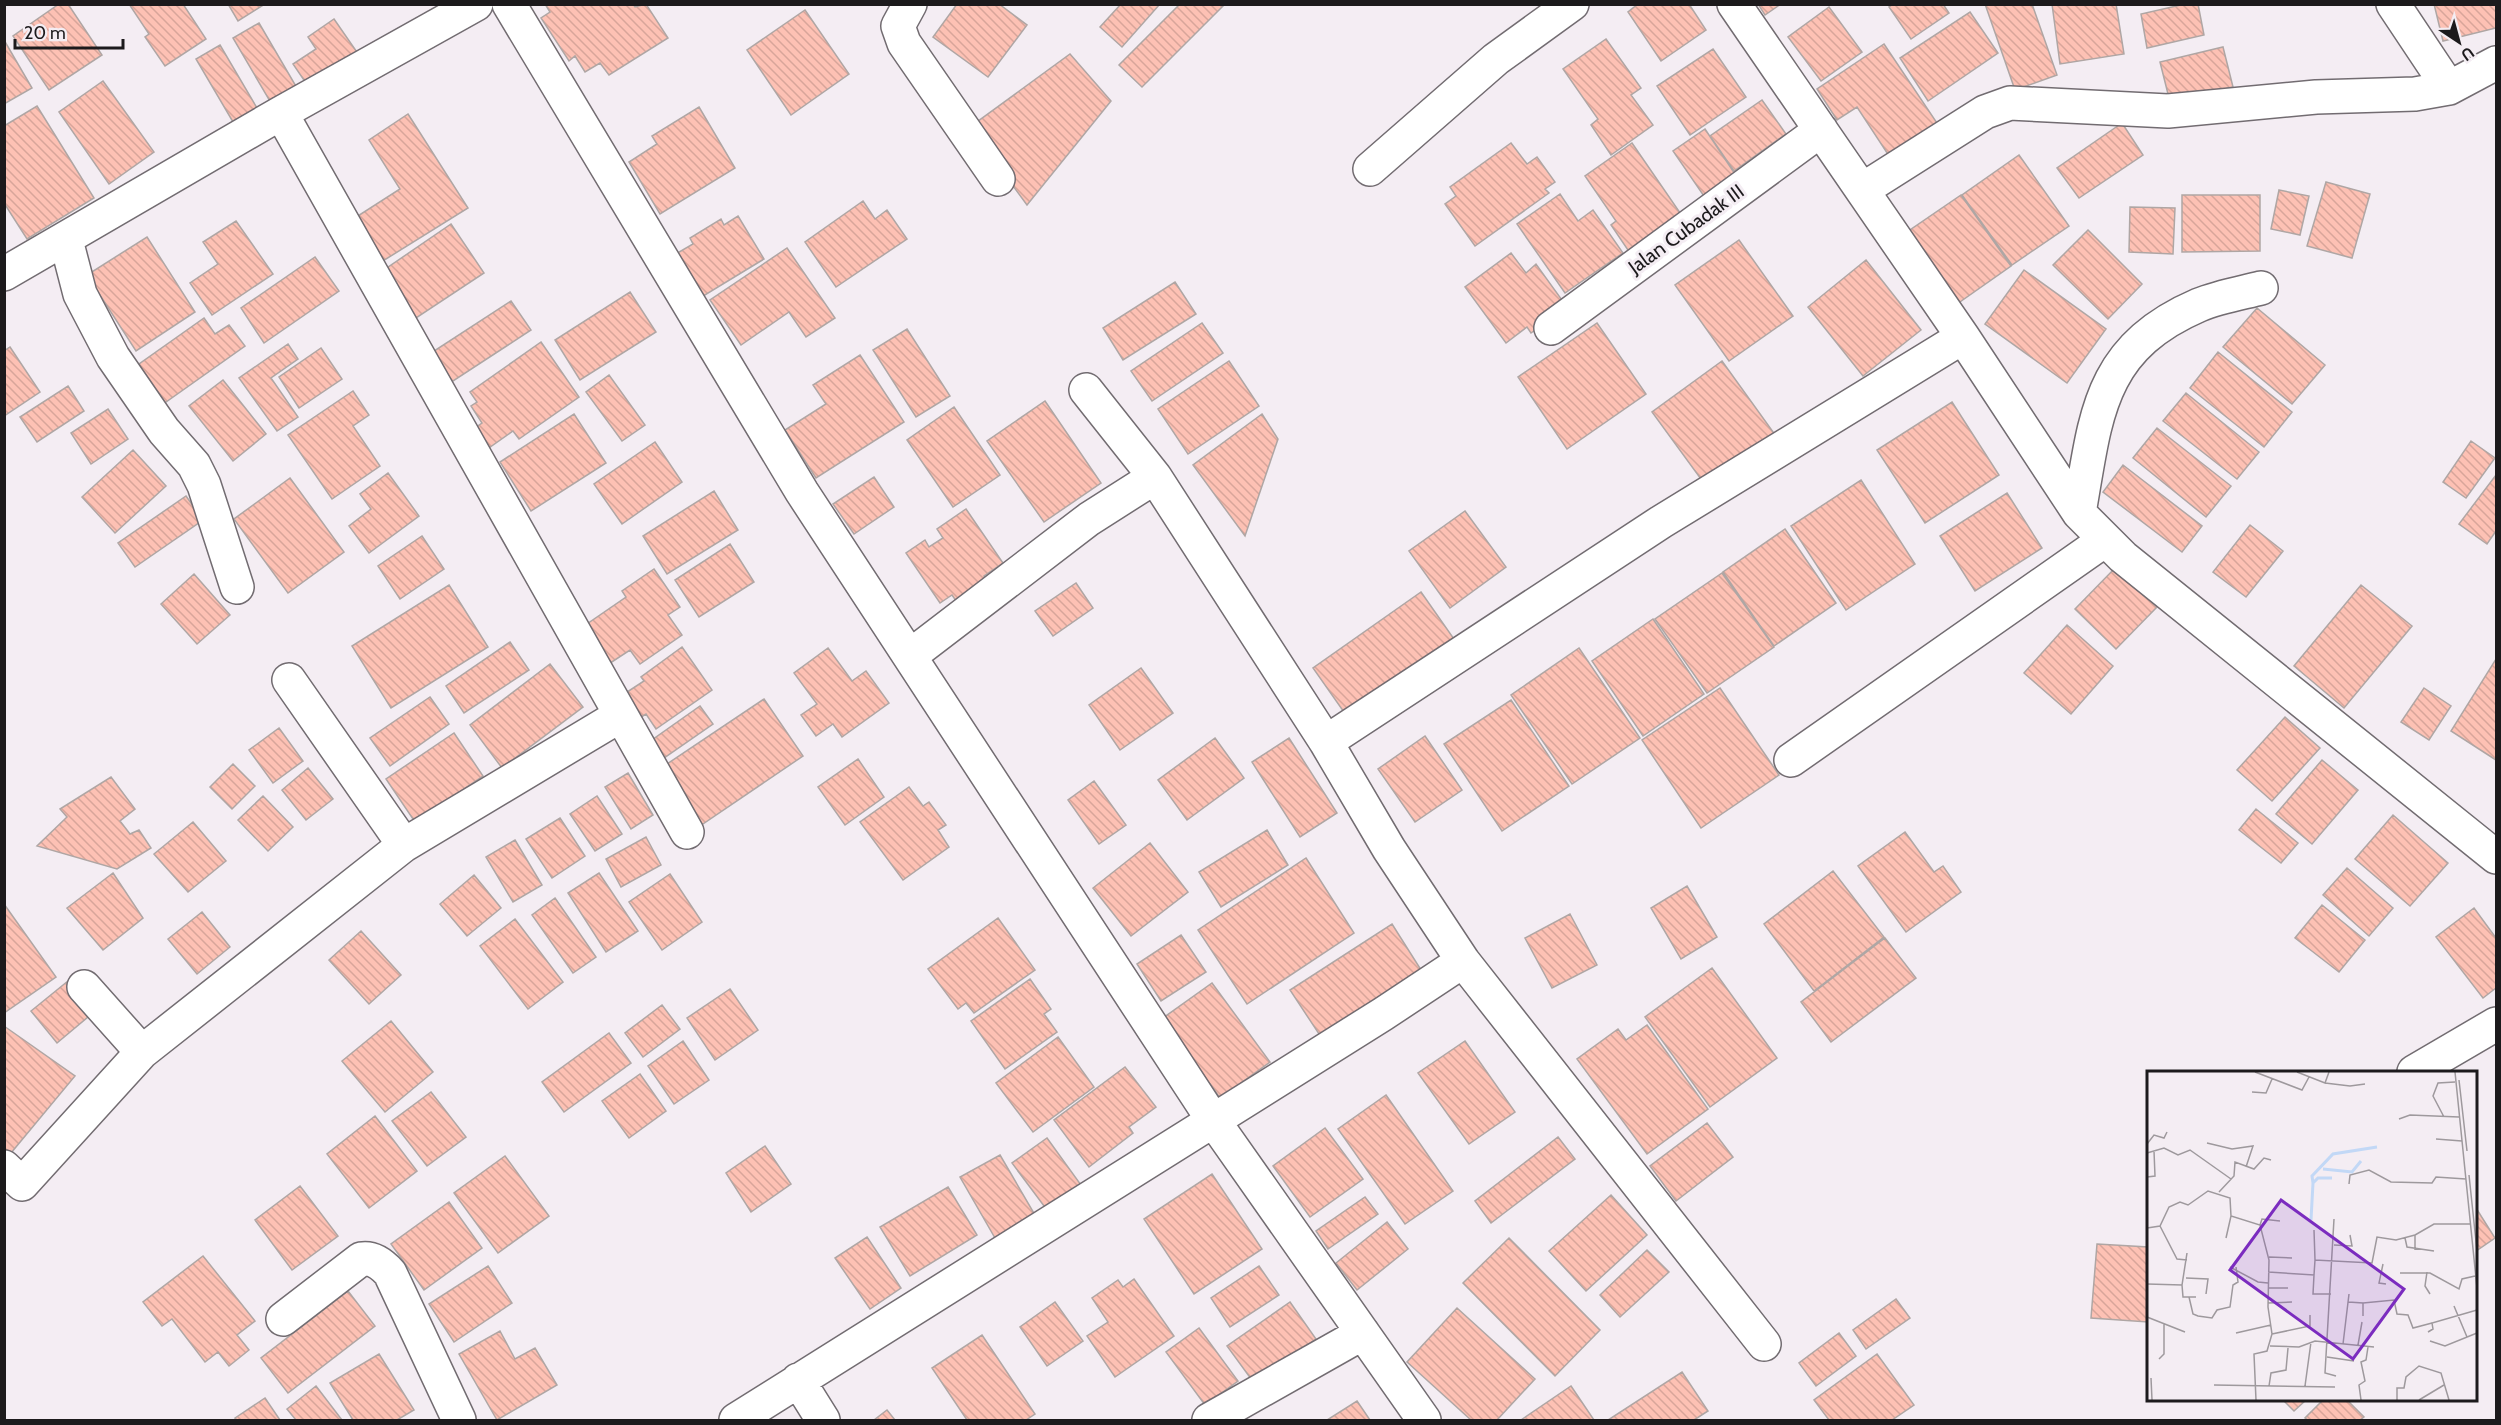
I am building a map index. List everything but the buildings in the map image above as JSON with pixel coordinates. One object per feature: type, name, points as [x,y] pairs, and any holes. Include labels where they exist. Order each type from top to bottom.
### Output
[{"type":"street","points":[[4,274],[281,113],[476,4]]},
{"type":"street","points":[[509,4],[802,492],[1213,1120],[1424,1420]]},
{"type":"street","points":[[910,4],[898,26],[904,43],[998,179]]},
{"type":"street","points":[[1370,169],[1496,58],[1572,4]]},
{"type":"street","points":[[1734,4],[1963,337],[2079,513],[2123,557],[2496,857]]},
{"type":"street","points":[[2393,4],[2449,88]]},
{"type":"street","points":[[1862,190],[1985,112],[2010,103],[2168,111],[2316,98],[2415,94],[2449,88],[2496,63]]},
{"type":"street","points":[[281,113],[687,832]]},
{"type":"street","name":"Jalan Cubadak III","points":[[1551,328],[1821,130]]},
{"type":"street","points":[[66,240],[80,294],[112,357],[164,431],[194,465],[204,485],[237,587]]},
{"type":"street","points":[[2079,513],[2093,433],[2105,390],[2117,369],[2135,346],[2166,322],[2201,304],[2261,288]]},
{"type":"street","points":[[1326,742],[1661,522],[1963,337]]},
{"type":"street","points":[[1086,390],[1155,477],[1326,742],[1389,849],[1463,962],[1764,1344]]},
{"type":"street","points":[[910,656],[1089,519],[1155,477]]},
{"type":"street","points":[[1791,760],[2105,540]]},
{"type":"street","points":[[289,680],[404,845]]},
{"type":"street","points":[[4,1167],[22,1184],[142,1052],[404,845],[621,715]]},
{"type":"street","points":[[736,1420],[1463,962]]},
{"type":"street","points":[[84,987],[142,1052]]},
{"type":"street","points":[[2416,1071],[2496,1024]]},
{"type":"street","points":[[283,1319],[361,1259],[366,1258],[382,1264],[390,1273],[454,1419]]},
{"type":"street","points":[[1209,1420],[1363,1333]]},
{"type":"street","points":[[798,1380],[822,1420]]}]
